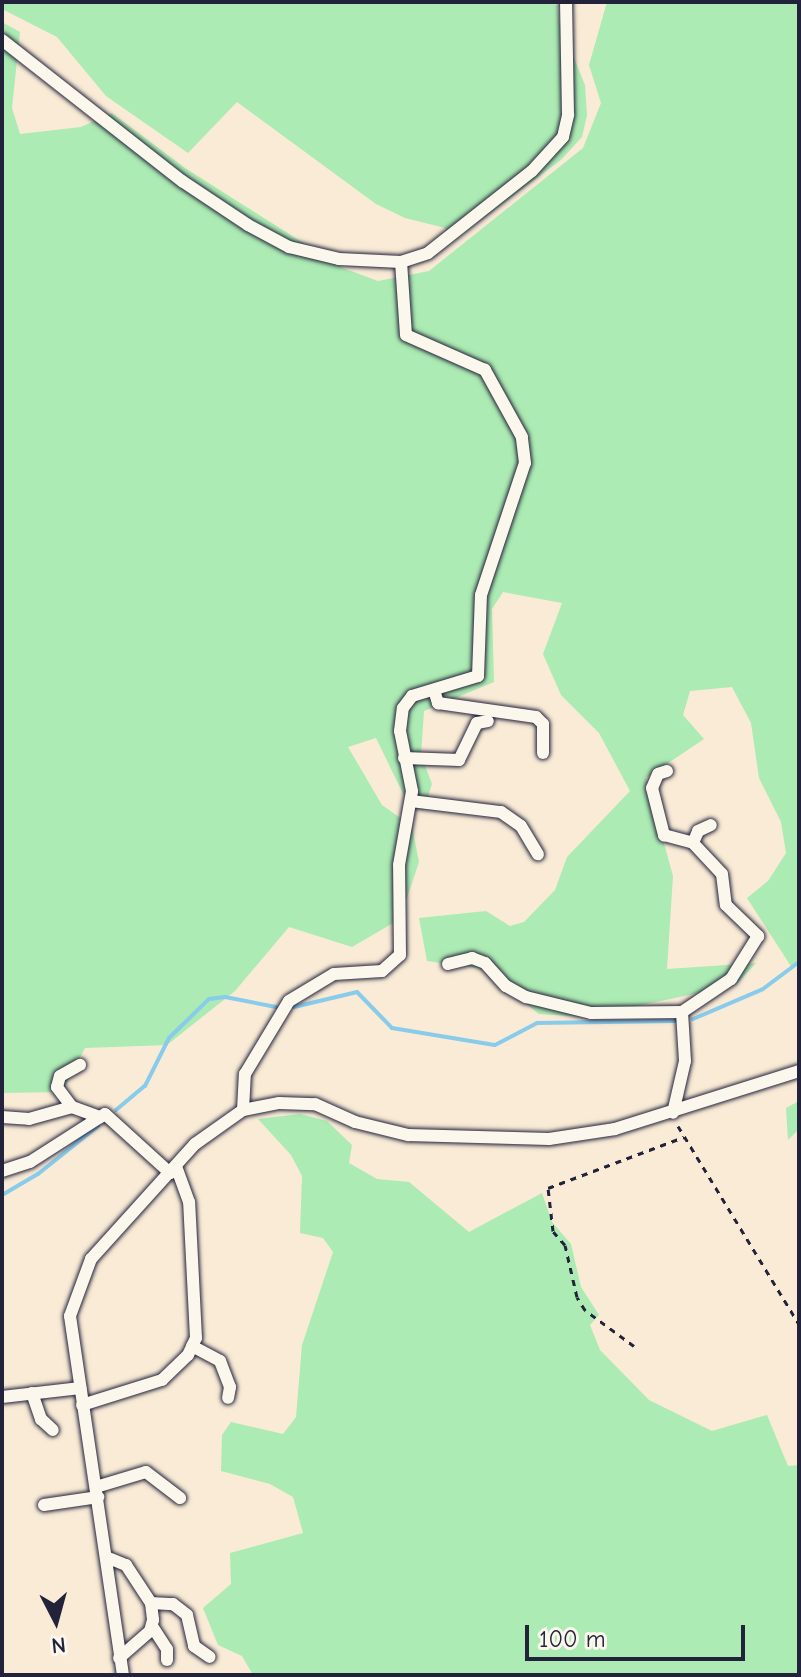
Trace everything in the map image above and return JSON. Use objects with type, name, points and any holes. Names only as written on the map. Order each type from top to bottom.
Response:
[{"type":"street","points":[[2,40],[182,181],[248,225],[289,247],[339,259],[344,255],[401,262],[428,253],[532,171],[563,137],[568,115],[566,2]]},
{"type":"street","points":[[243,1110],[245,1074],[289,1001],[334,974],[382,971],[400,955],[399,865],[411,801],[404,758],[403,708],[412,696],[478,676],[481,595],[525,463],[522,437],[485,370],[406,335],[401,262]]},
{"type":"street","points":[[434,690],[438,703],[536,717],[543,724],[543,753]]},
{"type":"street","points":[[404,758],[459,760],[477,723],[488,721]]},
{"type":"street","points":[[448,964],[472,958],[485,963],[506,986],[526,997],[591,1013],[682,1012],[731,979],[758,936],[726,905],[722,874],[693,843],[664,835],[652,788],[658,774],[667,771]]},
{"type":"street","points":[[411,801],[501,812],[521,826],[538,854]]},
{"type":"street","points":[[693,843],[698,831],[711,825]]},
{"type":"street","points":[[671,1113],[685,1061],[682,1012]]},
{"type":"street","points":[[80,1065],[60,1076],[57,1087],[72,1107],[100,1117]]},
{"type":"street","points":[[123,1675],[70,1316],[76,1289],[91,1259],[127,1214],[220,1124],[243,1110],[279,1103],[315,1104],[355,1122],[408,1135],[549,1139],[671,1113],[799,1071]]},
{"type":"street","points":[[2,1117],[29,1119],[72,1107]]},
{"type":"street","points":[[2,1171],[30,1162],[105,1114],[173,1169],[189,1202],[192,1346],[162,1380],[82,1405]]},
{"type":"street","points":[[192,1346],[220,1361],[230,1387],[228,1398]]},
{"type":"street","points":[[2,1397],[80,1388]]},
{"type":"street","points":[[32,1393],[41,1419],[53,1430]]},
{"type":"street","points":[[44,1505],[97,1492],[146,1472],[180,1498]]},
{"type":"street","points":[[106,1557],[126,1565],[151,1603],[152,1626],[167,1649],[167,1660]]},
{"type":"street","points":[[151,1603],[173,1604],[187,1615],[194,1646],[210,1657]]},
{"type":"street","points":[[119,1658],[152,1626]]},
{"type":"path","points":[[671,1113],[799,1324]]},
{"type":"path","points":[[634,1346],[585,1310],[577,1297],[565,1245],[553,1231],[548,1188],[684,1137]]},
{"type":"path","points":[[799,1408],[799,1420]]},
{"type":"green space","points":[[2,2],[544,2],[558,5],[559,21],[585,85],[587,115],[582,137],[561,160],[453,241],[445,228],[405,218],[376,204],[237,102],[188,153],[106,96],[57,37],[2,9]]},
{"type":"green space","points":[[607,2],[799,2],[799,964],[792,968],[747,898],[768,881],[786,853],[781,822],[759,778],[751,723],[732,687],[690,691],[683,715],[704,739],[646,778],[673,876],[667,969],[756,963],[736,985],[585,1017],[539,1014],[482,969],[427,961],[419,918],[486,911],[510,926],[524,922],[555,890],[567,857],[630,791],[599,733],[561,695],[543,654],[562,603],[503,592],[492,609],[494,682],[424,711],[421,755],[432,784],[423,811],[407,802],[376,738],[348,747],[382,805],[412,826],[419,862],[400,919],[352,947],[289,927],[235,991],[167,1045],[85,1048],[62,1092],[2,1093],[2,22],[20,32],[12,108],[20,134],[81,127],[112,113],[185,168],[343,268],[378,281],[429,271],[583,148],[601,103],[589,65]]},
{"type":"green space","points":[[799,1101],[799,1129],[788,1140],[786,1108]]},
{"type":"green space","points":[[300,1114],[327,1121],[352,1145],[349,1163],[377,1179],[409,1182],[469,1232],[542,1193],[552,1222],[571,1244],[581,1287],[599,1315],[590,1325],[600,1350],[649,1400],[712,1431],[767,1415],[788,1466],[799,1465],[799,1675],[253,1675],[242,1656],[218,1645],[203,1608],[231,1584],[230,1553],[303,1533],[293,1497],[270,1484],[221,1471],[222,1435],[231,1422],[283,1434],[296,1417],[302,1345],[333,1252],[323,1238],[300,1233],[302,1176],[291,1155],[258,1119]]},
{"type":"waterway","points":[[693,1019],[763,989],[799,962]]},
{"type":"waterway","points":[[294,1007],[357,992],[392,1028],[495,1045],[537,1023],[675,1021]]},
{"type":"waterway","points":[[116,1110],[145,1086],[169,1038],[209,999],[225,997],[276,1007]]},
{"type":"waterway","points":[[2,1195],[38,1174],[98,1126]]}]
